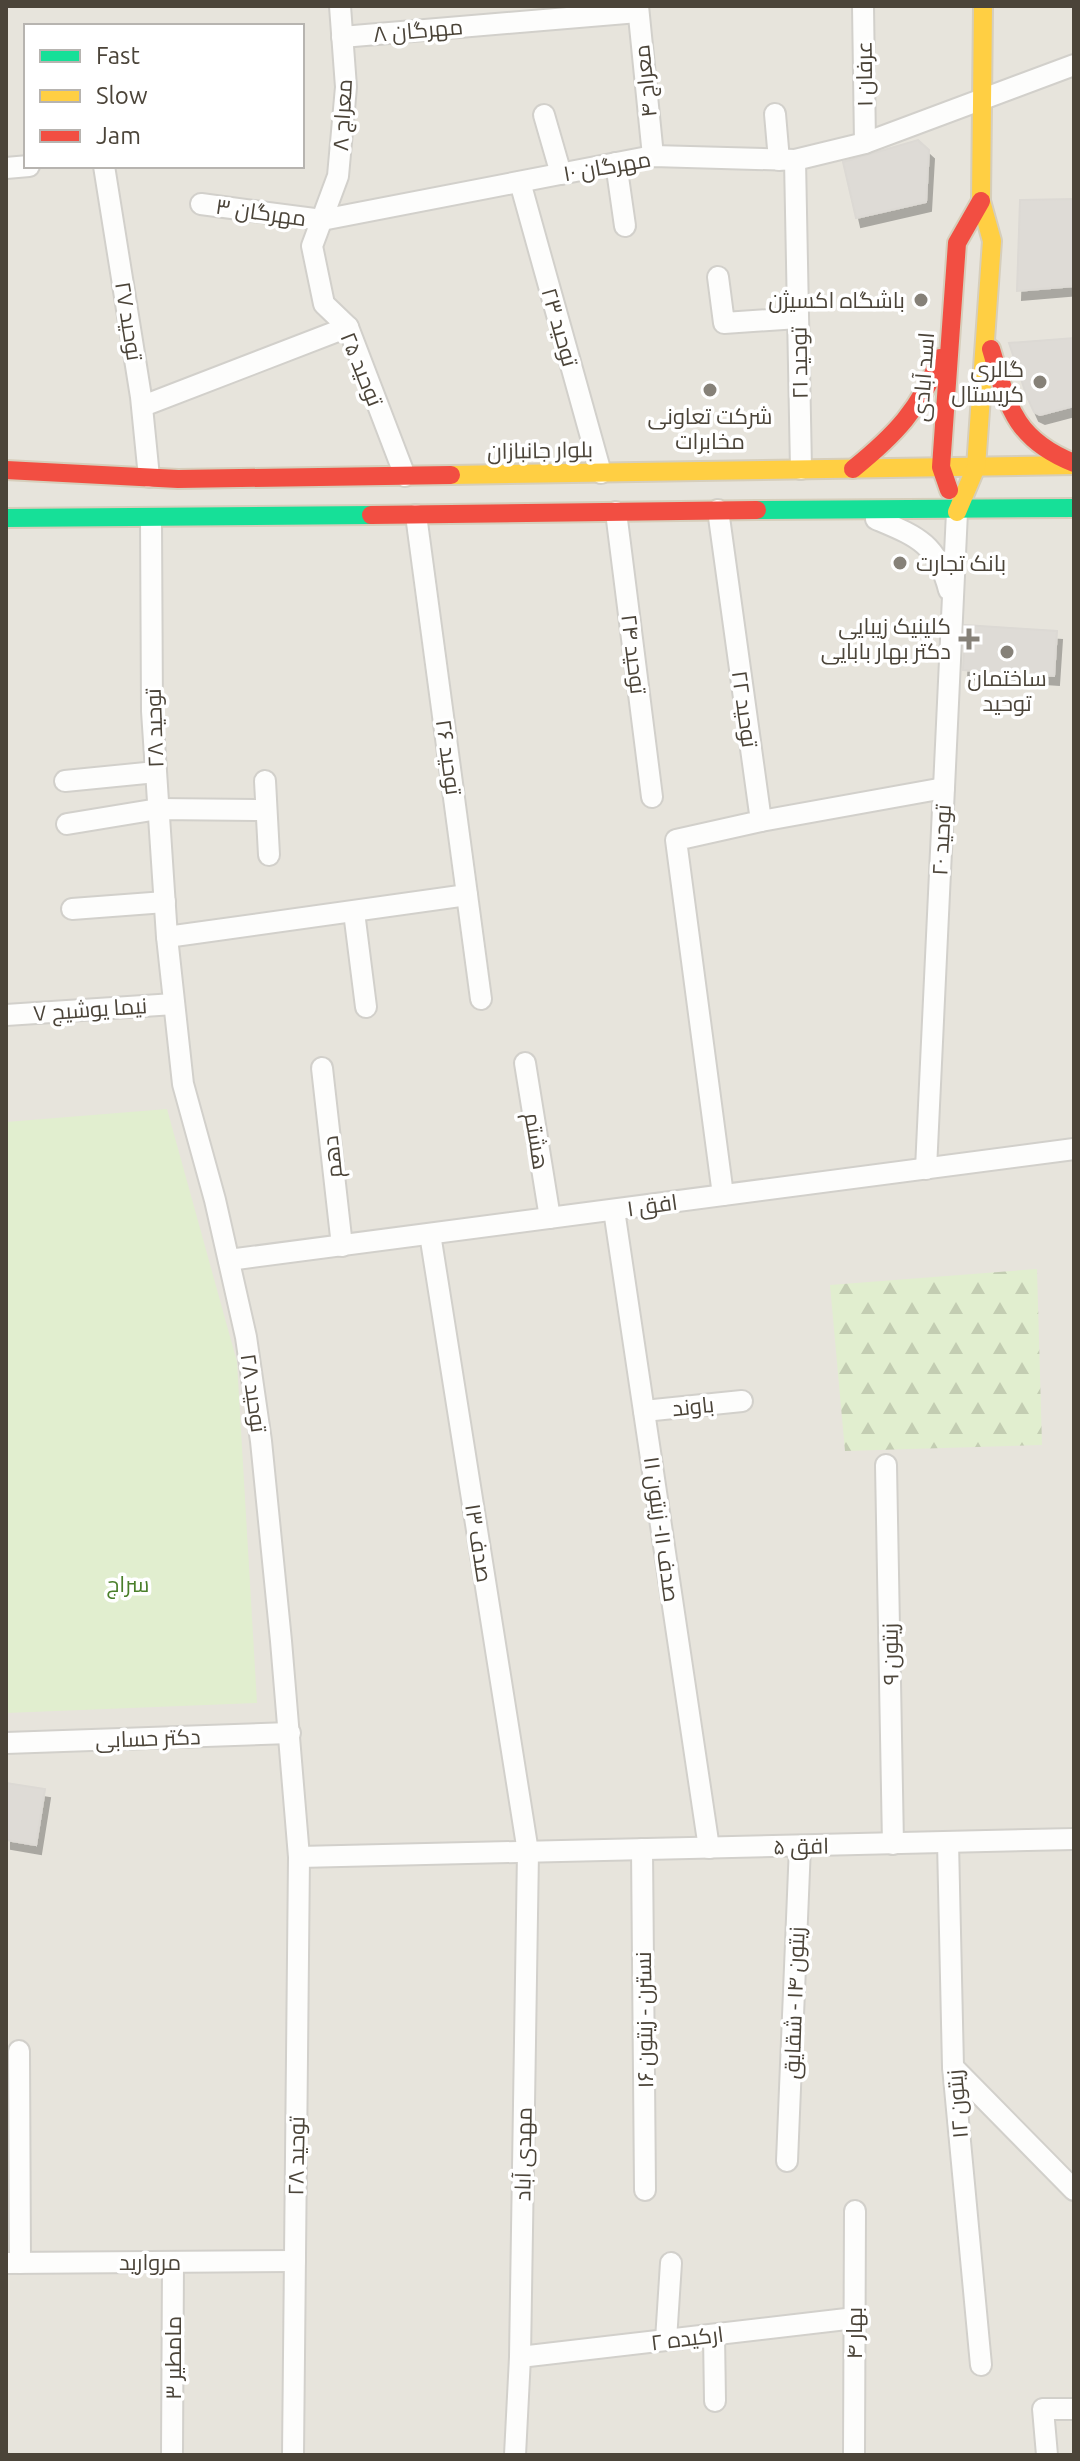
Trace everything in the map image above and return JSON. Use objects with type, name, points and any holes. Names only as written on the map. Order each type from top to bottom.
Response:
[{"type":"main road","name":"اسد آبادی","points":[[957,512],[976,467],[992,241],[981,201],[983,6]]},
{"type":"main road","name":"اسد آبادی","points":[[941,467],[957,243],[981,201]]},
{"type":"main road","points":[[853,469],[893,437],[915,412],[929,389],[951,329]]},
{"type":"main road","points":[[986,331],[1004,394],[1022,428],[1043,449],[1074,464]]},
{"type":"main road","name":"بلوار جانبازان","points":[[6,470],[149,477],[405,476],[1074,464]]},
{"type":"main road","points":[[941,467],[957,512]]},
{"type":"main road","points":[[6,518],[151,520],[718,510],[957,512],[1074,508]]},
{"type":"street","name":"معراج ۸","points":[[322,220],[338,176],[346,87],[340,6]]},
{"type":"street","name":"عرفان ۱","points":[[863,6],[865,143]]},
{"type":"street","name":"مهرگان ۸","points":[[342,37],[638,9]]},
{"type":"street","name":"معراج ۴","points":[[638,9],[653,156]]},
{"type":"street","name":"مهرگان ۱۰","points":[[322,220],[653,156],[787,160],[865,143],[1074,65]]},
{"type":"street","name":"توحید ۲۱","points":[[775,114],[787,160],[798,318],[801,469]]},
{"type":"street","points":[[544,115],[561,174]]},
{"type":"street","points":[[616,163],[625,226]]},
{"type":"street","name":"توحید ۲۷","points":[[104,168],[143,406],[149,477]]},
{"type":"street","name":"توحید ۲۳","points":[[520,182],[601,473]]},
{"type":"street","name":"مهرگان ۳","points":[[201,204],[322,220]]},
{"type":"street","name":"توحید ۲۵","points":[[322,220],[312,246],[324,304],[348,327],[405,476]]},
{"type":"street","points":[[718,277],[724,323],[798,318]]},
{"type":"street","points":[[143,406],[348,327]]},
{"type":"street","name":"توحید ۲۲","points":[[718,510],[761,821]]},
{"type":"street","points":[[857,511],[916,536],[938,561],[953,606]]},
{"type":"street","name":"توحید ۲۴","points":[[616,512],[652,797]]},
{"type":"street","name":"توحید ۲۰","points":[[926,1169],[957,512]]},
{"type":"street","name":"توحید ۲۶","points":[[416,515],[481,999]]},
{"type":"street","name":"توحید ۲۸","points":[[151,520],[152,711],[167,937],[183,1084],[215,1200],[246,1337],[261,1441],[290,1733],[299,1857],[295,2261],[304,2328],[293,2455]]},
{"type":"street","points":[[65,781],[156,772]]},
{"type":"street","points":[[265,781],[269,855]]},
{"type":"street","points":[[723,1195],[676,840],[761,821],[944,788]]},
{"type":"street","points":[[67,824],[158,809],[266,810]]},
{"type":"street","points":[[167,937],[467,895]]},
{"type":"street","points":[[72,909],[165,902]]},
{"type":"street","points":[[354,912],[366,1007]]},
{"type":"street","name":"نیما یوشیج ۷","points":[[6,1015],[174,1004]]},
{"type":"street","name":"هشتم","points":[[525,1063],[550,1218]]},
{"type":"street","name":"دهم","points":[[322,1068],[342,1246]]},
{"type":"street","name":"افق ۱","points":[[229,1260],[1074,1149]]},
{"type":"street","name":"صدف ۱۱- زیتون ۱۱","points":[[614,1210],[709,1848]]},
{"type":"street","name":"صدف ۱۳","points":[[430,1234],[528,1852]]},
{"type":"street","name":"باوند","points":[[644,1411],[742,1401]]},
{"type":"street","name":"زیتون ۹","points":[[886,1465],[893,1844]]},
{"type":"street","name":"دکتر حسابی","points":[[6,1743],[290,1733]]},
{"type":"street","name":"افق ۵","points":[[528,1852],[1074,1839]]},
{"type":"street","name":"زیتون ۱۲","points":[[948,1842],[953,2067],[981,2365]]},
{"type":"street","name":"زیتون ۱۴ - شقایق","points":[[787,2161],[800,1846]]},
{"type":"street","name":"نسترن - زیتون ۱۶","points":[[642,1849],[645,2190]]},
{"type":"street","points":[[299,1857],[528,1852]]},
{"type":"street","name":"مهدی آباد","points":[[515,2455],[520,2357],[528,1852]]},
{"type":"street","points":[[13,2263],[19,2051]]},
{"type":"street","points":[[953,2067],[1074,2190]]},
{"type":"street","name":"بهار ۴","points":[[854,2455],[855,2211]]},
{"type":"street","name":"مروارید","points":[[13,2263],[295,2261]]},
{"type":"street","name":"مامطیر ۳","points":[[172,2455],[173,2262]]},
{"type":"street","points":[[666,2340],[671,2263]]},
{"type":"street","name":"ارکیده ۲","points":[[520,2357],[855,2318]]},
{"type":"street","points":[[714,2335],[715,2401]]},
{"type":"street","points":[[1047,2455],[1043,2409],[1074,2409]]},
{"type":"shaded area","points":[[6,6],[1074,6],[1074,2455],[6,2455]]},
{"type":"green space","name":"سراج","points":[[167,1109],[237,1362],[257,1703],[6,1713],[6,1122]]},
{"type":"green space","points":[[1037,1269],[1042,1445],[845,1451],[830,1285]]},
{"type":"building","points":[[918,140],[929,150],[926,202],[856,218],[843,162]]},
{"type":"building","points":[[1074,199],[1074,286],[1017,291],[1020,200]]},
{"type":"building","name":"گالری کریستال","points":[[1074,338],[1074,406],[1040,415],[1034,412],[1027,397],[1009,343]]},
{"type":"building","name":"ساختمان توحید","points":[[965,625],[1057,631],[1054,676],[963,670]]},
{"type":"building","points":[[6,1783],[45,1789],[36,1845],[6,1840]]},
{"type":"traffic: fast","points":[[757,510],[1074,508]]},
{"type":"traffic: fast","points":[[6,518],[371,515]]},
{"type":"traffic: slow","points":[[957,512],[976,467],[992,241],[981,201],[983,6]]},
{"type":"traffic: slow","points":[[451,475],[1074,465]]},
{"type":"traffic: jam","points":[[949,490],[941,467],[957,243],[981,201]]},
{"type":"traffic: jam","points":[[991,349],[1016,418],[1038,443],[1074,463]]},
{"type":"traffic: jam","points":[[853,469],[905,420],[924,392],[940,358]]},
{"type":"traffic: jam","points":[[6,470],[178,479],[451,475]]},
{"type":"traffic: jam","points":[[371,515],[757,510]]},
{"type":"place","name":"باشگاه اکسیژن","points":[[921,300]]},
{"type":"place","name":"گالری کریستال","points":[[1040,382]]},
{"type":"place","name":"شرکت تعاونی مخابرات","points":[[710,390]]},
{"type":"place","name":"بانک تجارت","points":[[900,563]]},
{"type":"place","name":"کلینیک زیبایی دکتر بهار بابایی","points":[[969,639]]},
{"type":"place","name":"ساختمان توحید","points":[[1007,652]]}]
